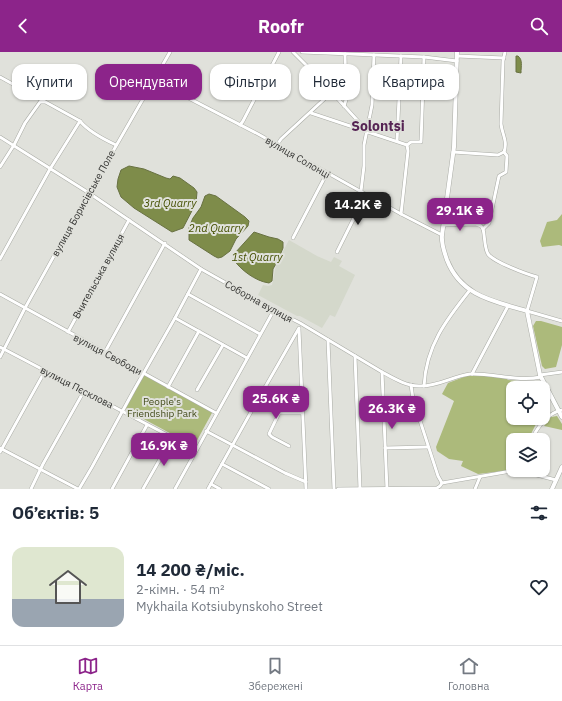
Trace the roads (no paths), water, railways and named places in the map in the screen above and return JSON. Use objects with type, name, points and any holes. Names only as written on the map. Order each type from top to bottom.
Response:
[{"type":"main road","points":[[457,56],[453,152],[442,246],[452,272],[460,282],[470,290],[485,298],[526,311],[541,376],[560,410],[562,417]]},
{"type":"main road","points":[[552,489],[562,467]]},
{"type":"street","name":"вулиця Борисівське Поле","points":[[163,64],[170,52]]},
{"type":"street","points":[[240,125],[279,52]]},
{"type":"street","points":[[293,52],[305,64]]},
{"type":"street","points":[[302,52],[345,54],[363,53],[374,56],[457,56],[504,58]]},
{"type":"street","points":[[483,229],[489,223],[499,176],[506,172],[507,156],[504,152],[506,142],[501,126],[505,52]]},
{"type":"street","points":[[344,106],[346,94],[345,54]]},
{"type":"street","points":[[361,191],[364,166],[364,145],[368,132],[372,105],[374,56]]},
{"type":"street","points":[[397,141],[401,56]]},
{"type":"street","points":[[407,145],[411,142],[421,142],[424,57]]},
{"type":"street","points":[[1,79],[80,121],[84,126],[116,145]]},
{"type":"street","name":"вулиця Борисівське Поле","points":[[0,357],[25,308],[142,100]]},
{"type":"street","name":"вулиця Солонці","points":[[192,100],[442,236]]},
{"type":"street","points":[[277,145],[280,140],[324,100]]},
{"type":"street","points":[[339,100],[368,132]]},
{"type":"street","points":[[0,167],[40,102],[46,102]]},
{"type":"street","points":[[311,113],[407,145]]},
{"type":"street","points":[[0,259],[50,169],[80,121]]},
{"type":"street","name":"Соборна вулиця","points":[[0,137],[89,193],[201,268],[274,310],[300,323],[382,372],[411,385],[424,386],[472,374],[529,378],[562,372]]},
{"type":"street","points":[[400,214],[408,151],[407,145]]},
{"type":"street","points":[[453,152],[498,155],[504,152]]},
{"type":"street","points":[[293,238],[327,173]]},
{"type":"street","points":[[337,252],[366,194]]},
{"type":"street","name":"Вчительська вулиця","points":[[68,332],[129,220]]},
{"type":"street","points":[[444,225],[478,224],[481,226],[483,229],[487,251],[491,256],[520,271],[537,277],[526,311],[562,321]]},
{"type":"street","points":[[105,352],[165,243]]},
{"type":"street","points":[[45,371],[1,449],[78,489],[175,318],[201,268]]},
{"type":"street","points":[[424,386],[428,360],[438,334],[470,290]]},
{"type":"street","name":"вулиця Свободи","points":[[0,294],[216,413]]},
{"type":"street","points":[[188,294],[260,334]]},
{"type":"street","points":[[472,374],[508,306]]},
{"type":"street","points":[[175,489],[274,310]]},
{"type":"street","points":[[175,318],[247,358]]},
{"type":"street","points":[[300,323],[302,413],[306,489]]},
{"type":"street","points":[[208,489],[299,328]]},
{"type":"street","points":[[168,387],[199,331]]},
{"type":"street","points":[[328,340],[334,489]]},
{"type":"street","points":[[197,390],[223,345]]},
{"type":"street","name":"вулиця Пєсклова","points":[[0,347],[196,450]]},
{"type":"street","points":[[355,356],[360,489]]},
{"type":"street","points":[[382,372],[387,489]]},
{"type":"street","points":[[411,385],[413,398],[428,447],[442,483]]},
{"type":"street","points":[[31,489],[40,469],[84,391]]},
{"type":"street","points":[[280,400],[279,414],[269,434],[288,446]]},
{"type":"street","points":[[256,403],[279,414],[302,413]]},
{"type":"street","points":[[535,433],[549,415],[560,410]]},
{"type":"street","points":[[112,489],[147,425]]},
{"type":"street","points":[[206,431],[285,473],[306,482]]},
{"type":"street","points":[[143,489],[172,438]]},
{"type":"street","points":[[385,448],[428,447]]},
{"type":"street","points":[[222,464],[269,489]]},
{"type":"street","points":[[338,489],[437,488],[442,483],[506,472]]},
{"type":"street","points":[[480,476],[475,488],[480,489]]},
{"type":"street","points":[[544,477],[556,480]]},
{"type":"street","points":[[211,484],[220,489]]},
{"type":"water","points":[[516,56],[520,58],[521,61],[521,73],[516,72]]},
{"type":"water","name":"3rd Quarry","points":[[129,166],[144,169],[170,179],[173,176],[180,178],[194,188],[197,192],[196,203],[183,228],[172,232],[134,208],[121,197],[117,187],[118,179],[121,170]]},
{"type":"water","name":"2nd Quarry","points":[[209,194],[216,196],[249,221],[248,226],[236,239],[230,251],[218,258],[189,240],[189,227],[193,218],[201,207],[205,196]]},
{"type":"water","name":"1st Quarry","points":[[254,232],[278,239],[283,242],[283,248],[273,269],[272,281],[269,283],[259,280],[249,274],[233,259],[235,253]]},
{"type":"district","name":"Solontsi","points":[[378,126]]},
{"type":"park label","name":"People's Friendship Park","points":[[162,406]]}]
